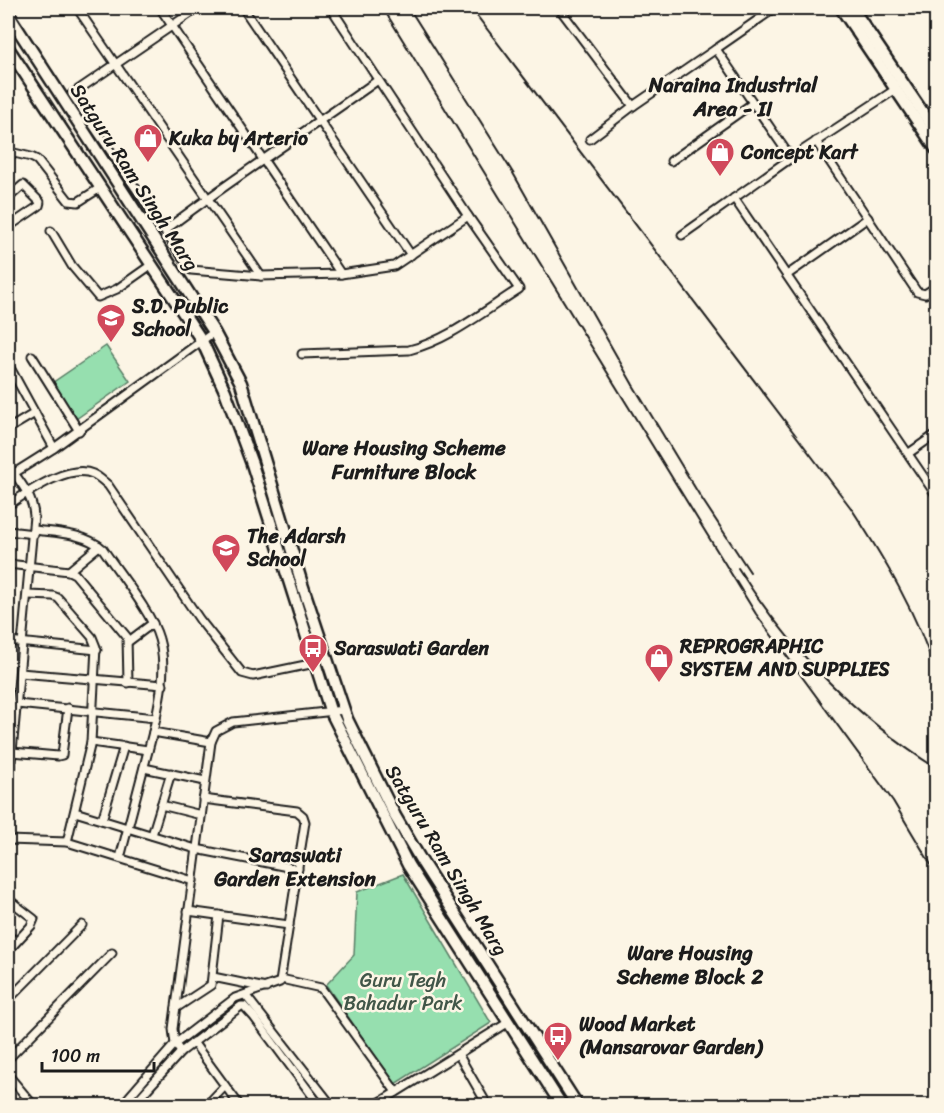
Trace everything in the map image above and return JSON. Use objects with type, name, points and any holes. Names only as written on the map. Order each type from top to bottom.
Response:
[{"type":"main road","points":[[841,8],[936,148]]},
{"type":"main road","points":[[852,8],[936,132]]},
{"type":"main road","name":"Satguru Ram Singh Marg","points":[[10,22],[67,97],[214,332],[241,384],[344,710],[401,825],[578,1106]]},
{"type":"main road","name":"Satguru Ram Singh Marg","points":[[8,48],[202,341],[225,391],[252,464],[330,710],[408,865],[562,1106]]},
{"type":"street","points":[[77,8],[261,276]]},
{"type":"street","points":[[160,8],[341,274]]},
{"type":"street","points":[[198,8],[67,97],[192,271],[261,276],[341,274],[394,266],[468,216]]},
{"type":"street","points":[[243,8],[411,255]]},
{"type":"street","points":[[302,354],[409,350],[423,347],[519,289],[331,8]]},
{"type":"street","points":[[559,8],[633,106]]},
{"type":"street","points":[[590,139],[633,106],[775,8]]},
{"type":"street","points":[[716,49],[791,158]]},
{"type":"street","points":[[164,231],[208,197],[378,80]]},
{"type":"street","points":[[682,236],[791,158],[896,89]]},
{"type":"street","points":[[671,161],[753,103]]},
{"type":"street","points":[[816,141],[918,292],[925,294],[936,287]]},
{"type":"street","points":[[8,153],[37,160],[73,203],[100,188]]},
{"type":"street","points":[[8,198],[23,185],[40,202],[39,206],[8,227]]},
{"type":"street","points":[[735,198],[936,495]]},
{"type":"street","points":[[787,275],[868,218]]},
{"type":"street","points":[[51,231],[72,266],[98,297],[117,289],[152,265]]},
{"type":"street","points":[[8,794],[10,753],[34,532],[34,509],[28,493],[11,475],[54,448],[214,332]]},
{"type":"street","points":[[32,356],[79,430]]},
{"type":"street","points":[[8,364],[54,448]]},
{"type":"street","points":[[8,429],[35,413]]},
{"type":"street","points":[[909,453],[936,434]]},
{"type":"street","points":[[8,504],[67,473],[94,474],[108,485],[200,620],[242,674],[253,676],[315,663]]},
{"type":"street","points":[[8,531],[81,536],[99,546],[153,623],[159,638],[162,652],[162,685],[153,732],[120,858]]},
{"type":"street","points":[[69,571],[99,546]]},
{"type":"street","points":[[8,564],[69,571],[80,579],[129,641],[128,682]]},
{"type":"street","points":[[27,595],[58,598],[92,637],[97,650],[91,742],[67,843]]},
{"type":"street","points":[[129,641],[153,623]]},
{"type":"street","points":[[8,641],[97,650]]},
{"type":"street","points":[[20,673],[162,685]]},
{"type":"street","points":[[17,704],[156,718]]},
{"type":"street","points":[[10,753],[62,755],[68,708]]},
{"type":"street","points":[[181,1052],[173,1036],[176,1008],[205,781],[211,742],[216,731],[233,722],[344,710]]},
{"type":"street","points":[[153,732],[211,742]]},
{"type":"street","points":[[91,742],[148,750]]},
{"type":"street","points":[[102,820],[124,746]]},
{"type":"street","points":[[144,768],[205,781]]},
{"type":"street","points":[[152,835],[171,773]]},
{"type":"street","points":[[121,1106],[175,1044],[231,1001],[278,984],[281,979],[305,822],[301,813],[203,799]]},
{"type":"street","points":[[161,805],[201,816]]},
{"type":"street","points":[[75,812],[196,849],[298,869]]},
{"type":"street","points":[[8,840],[67,843],[193,881]]},
{"type":"street","points":[[8,899],[34,919],[31,926],[8,951]]},
{"type":"street","points":[[188,910],[289,926]]},
{"type":"street","points":[[176,1008],[210,986],[213,978],[219,915]]},
{"type":"street","points":[[8,1000],[82,925]]},
{"type":"street","points":[[8,936],[16,941]]},
{"type":"street","points":[[8,1059],[112,953]]},
{"type":"street","points":[[213,978],[267,988]]},
{"type":"street","points":[[281,979],[321,988],[396,1092]]},
{"type":"street","points":[[246,996],[244,1006],[320,1106]]},
{"type":"street","points":[[246,996],[332,1106]]},
{"type":"street","points":[[132,1106],[181,1052],[244,1006]]},
{"type":"street","points":[[374,1106],[508,1022]]},
{"type":"street","points":[[193,1042],[240,1106]]},
{"type":"street","points":[[458,1054],[488,1106]]},
{"type":"street","points":[[8,1075],[34,1106]]},
{"type":"street","points":[[206,1106],[225,1086]]},
{"type":"green space","points":[[106,346],[130,381],[76,419],[52,383]]},
{"type":"green space","name":"Guru Tegh Bahadur Park","points":[[403,874],[491,1023],[395,1084],[326,985],[354,955],[357,892]]},
{"type":"railway","points":[[383,8],[756,614],[893,801],[936,873]]},
{"type":"railway","points":[[409,8],[513,173],[633,385],[700,496],[750,572]]},
{"type":"railway","points":[[471,8],[851,508],[900,588],[920,630],[936,674]]},
{"type":"railway","points":[[738,568],[779,626],[826,679],[879,727],[936,768]]},
{"type":"place","name":"Kuka by Arterio","points":[[148,164]]},
{"type":"place","name":"Concept Kart","points":[[720,178]]},
{"type":"place","name":"S.D. Public School","points":[[111,344]]},
{"type":"place","name":"The Adarsh School","points":[[226,574]]},
{"type":"place","name":"Saraswati Garden","points":[[313,674]]},
{"type":"place","name":"REPROGRAPHIC SYSTEM AND SUPPLIES","points":[[659,684]]},
{"type":"place","name":"Wood Market (Mansarovar Garden)","points":[[558,1062]]},
{"type":"district","name":"Naraina Industrial Area - II","points":[[733,97]]},
{"type":"district","name":"Ware Housing Scheme Furniture Block","points":[[404,460]]},
{"type":"district","name":"Saraswati Garden Extension","points":[[295,867]]},
{"type":"district","name":"Ware Housing Scheme Block 2","points":[[690,965]]}]
